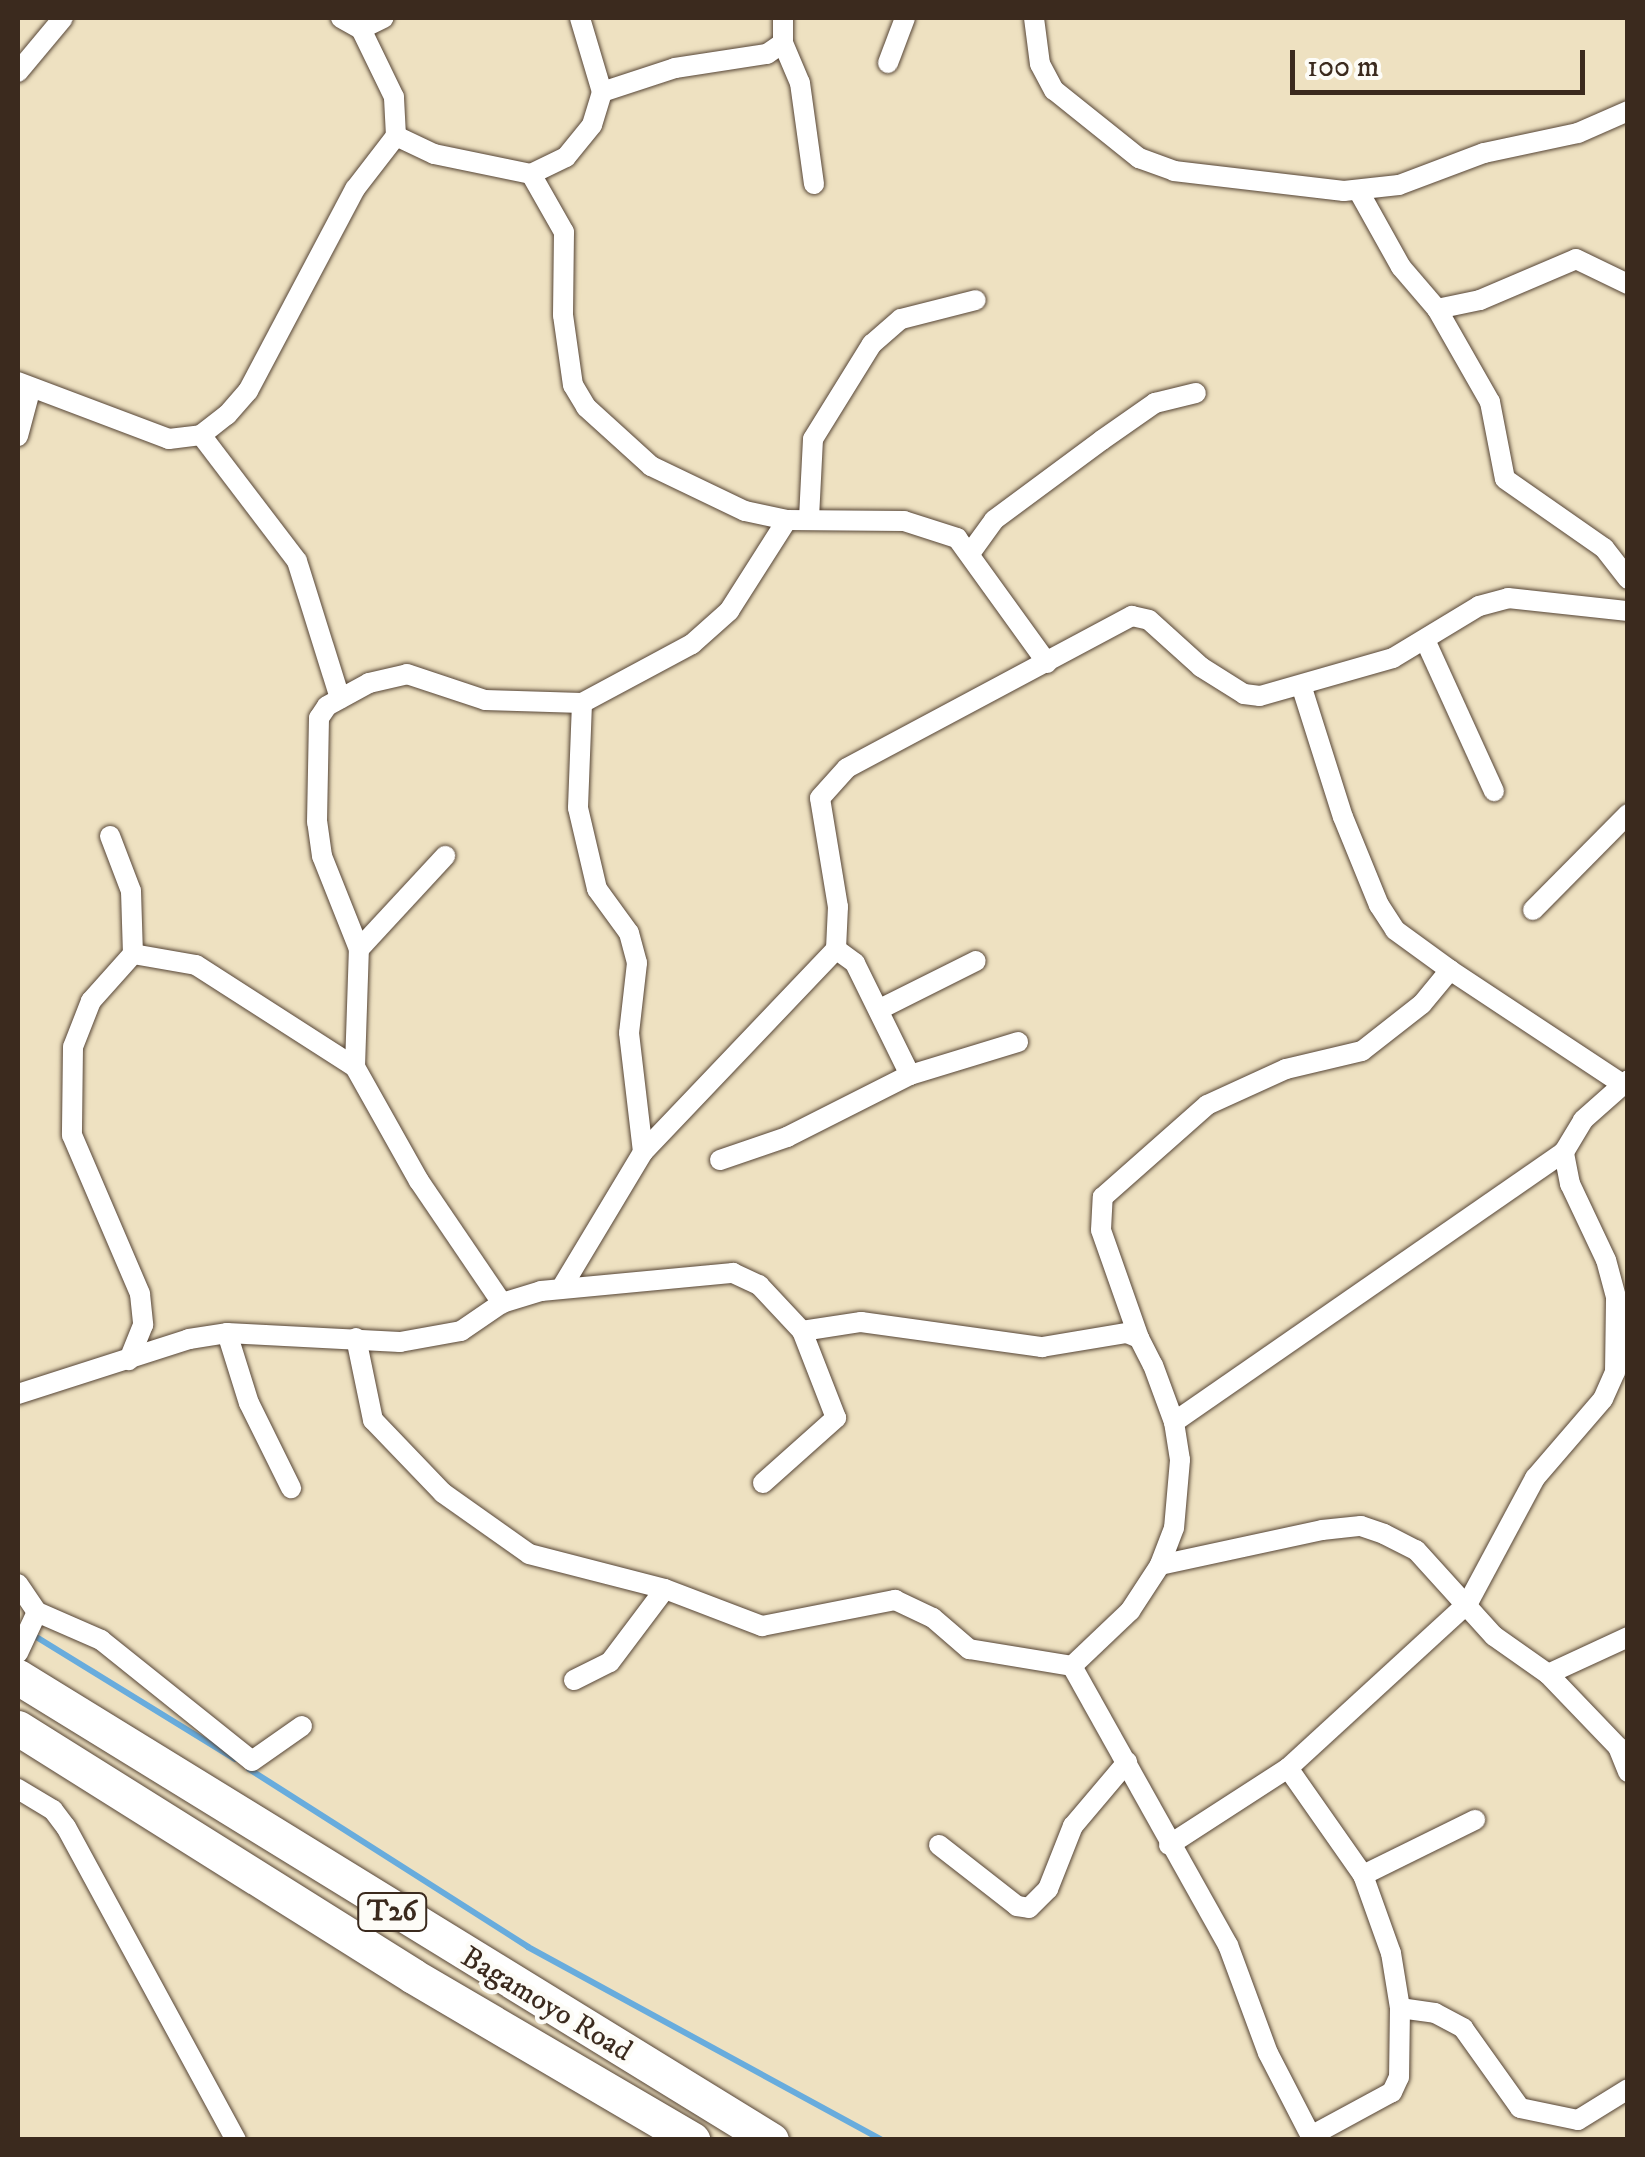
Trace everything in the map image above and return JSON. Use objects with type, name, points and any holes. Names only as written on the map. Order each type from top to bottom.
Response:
[{"type":"highway","name":"Bagamoyo Road","points":[[18,1678],[771,2140]]},
{"type":"highway","name":"Bagamoyo Road","points":[[18,1728],[397,1966],[692,2140]]},
{"type":"street","points":[[18,72],[63,18]]},
{"type":"street","points":[[18,436],[24,387],[168,439],[201,435],[248,391],[355,189],[396,136],[394,98],[361,28],[341,18]]},
{"type":"street","points":[[361,28],[384,18]]},
{"type":"street","points":[[396,136],[434,154],[531,174],[581,144],[602,92],[580,18]]},
{"type":"street","points":[[783,18],[783,43],[800,83],[814,184]]},
{"type":"street","points":[[888,62],[905,18]]},
{"type":"street","points":[[1034,18],[1040,64],[1054,90],[1139,158],[1174,172],[1358,190],[1399,185],[1484,153],[1578,132],[1628,111]]},
{"type":"street","points":[[602,92],[675,68],[767,54],[783,43]]},
{"type":"street","points":[[531,174],[564,232],[566,363],[586,407],[651,466],[745,511],[787,520],[904,521],[957,538],[971,552],[1047,663]]},
{"type":"street","points":[[1358,190],[1401,267],[1437,309],[1490,402],[1505,480],[1604,548],[1628,579]]},
{"type":"street","points":[[1437,309],[1480,300],[1576,259],[1628,284]]},
{"type":"street","points":[[809,518],[814,439],[872,344],[901,320],[976,300]]},
{"type":"street","points":[[971,552],[994,520],[1102,440],[1155,404],[1196,393]]},
{"type":"street","points":[[201,435],[297,561],[340,698]]},
{"type":"street","points":[[355,1067],[359,949],[322,856],[317,822],[318,718],[340,698],[408,674],[485,700],[582,703],[692,644],[730,611],[787,520]]},
{"type":"street","points":[[562,1288],[643,1152],[836,949],[838,907],[820,798],[831,781],[1047,663],[1100,628],[1132,616],[1149,620],[1201,666],[1244,694],[1302,688],[1426,642],[1479,606],[1508,598],[1628,611]]},
{"type":"street","points":[[1426,642],[1494,791]]},
{"type":"street","points":[[1174,1422],[1564,1152],[1584,1120],[1624,1082],[1395,930],[1342,817],[1302,688]]},
{"type":"street","points":[[582,703],[578,808],[597,889],[628,934],[637,963],[628,1033],[643,1152]]},
{"type":"street","points":[[1533,910],[1628,814]]},
{"type":"street","points":[[110,836],[131,891],[133,954],[91,1001],[73,1048],[70,1097],[82,1171],[140,1294],[142,1325],[129,1360]]},
{"type":"street","points":[[359,949],[444,856]]},
{"type":"street","points":[[836,949],[855,963],[910,1075]]},
{"type":"street","points":[[133,954],[196,965],[355,1067],[419,1181],[502,1303]]},
{"type":"street","points":[[880,1009],[976,960]]},
{"type":"street","points":[[1072,1666],[1120,1622],[1160,1565],[1180,1489],[1174,1422],[1139,1338],[1102,1230],[1103,1197],[1207,1105],[1286,1070],[1362,1051],[1422,1004],[1450,970]]},
{"type":"street","points":[[720,1160],[786,1137],[910,1075],[1018,1042]]},
{"type":"street","points":[[1169,1845],[1288,1768],[1468,1603],[1535,1478],[1586,1421],[1614,1372],[1616,1297],[1606,1260],[1570,1184],[1564,1152]]},
{"type":"street","points":[[18,1394],[227,1333],[440,1337],[502,1303],[562,1288],[732,1273],[760,1285],[802,1331],[836,1418],[763,1482]]},
{"type":"street","points":[[802,1331],[861,1322],[1042,1347],[1112,1334],[1139,1338]]},
{"type":"street","points":[[227,1333],[249,1402],[292,1488]]},
{"type":"street","points":[[356,1338],[363,1396],[373,1420],[443,1493],[530,1554],[665,1588],[762,1626],[895,1600],[933,1618],[969,1650],[1072,1666]]},
{"type":"street","points":[[1160,1565],[1361,1526],[1416,1550],[1494,1636],[1548,1674],[1618,1747],[1628,1772]]},
{"type":"street","points":[[18,1584],[37,1612],[101,1640],[252,1761],[302,1726]]},
{"type":"street","points":[[574,1680],[610,1662],[665,1588]]},
{"type":"street","points":[[18,1653],[37,1612]]},
{"type":"street","points":[[1548,1674],[1628,1637]]},
{"type":"street","points":[[1072,1666],[1228,1945],[1268,2053],[1312,2138],[1392,2092],[1400,2076],[1400,2008],[1391,1953],[1364,1875],[1288,1768]]},
{"type":"street","points":[[939,1845],[1017,1906],[1028,1908],[1048,1889],[1074,1826],[1127,1762]]},
{"type":"street","points":[[18,1789],[53,1810],[66,1826],[236,2140]]},
{"type":"street","points":[[1364,1875],[1475,1820]]},
{"type":"street","points":[[1400,2008],[1435,2013],[1463,2028],[1520,2108],[1578,2120],[1628,2089]]},
{"type":"waterway","points":[[38,1638],[235,1759]]},
{"type":"waterway","points":[[249,1769],[528,1947],[882,2140]]}]
